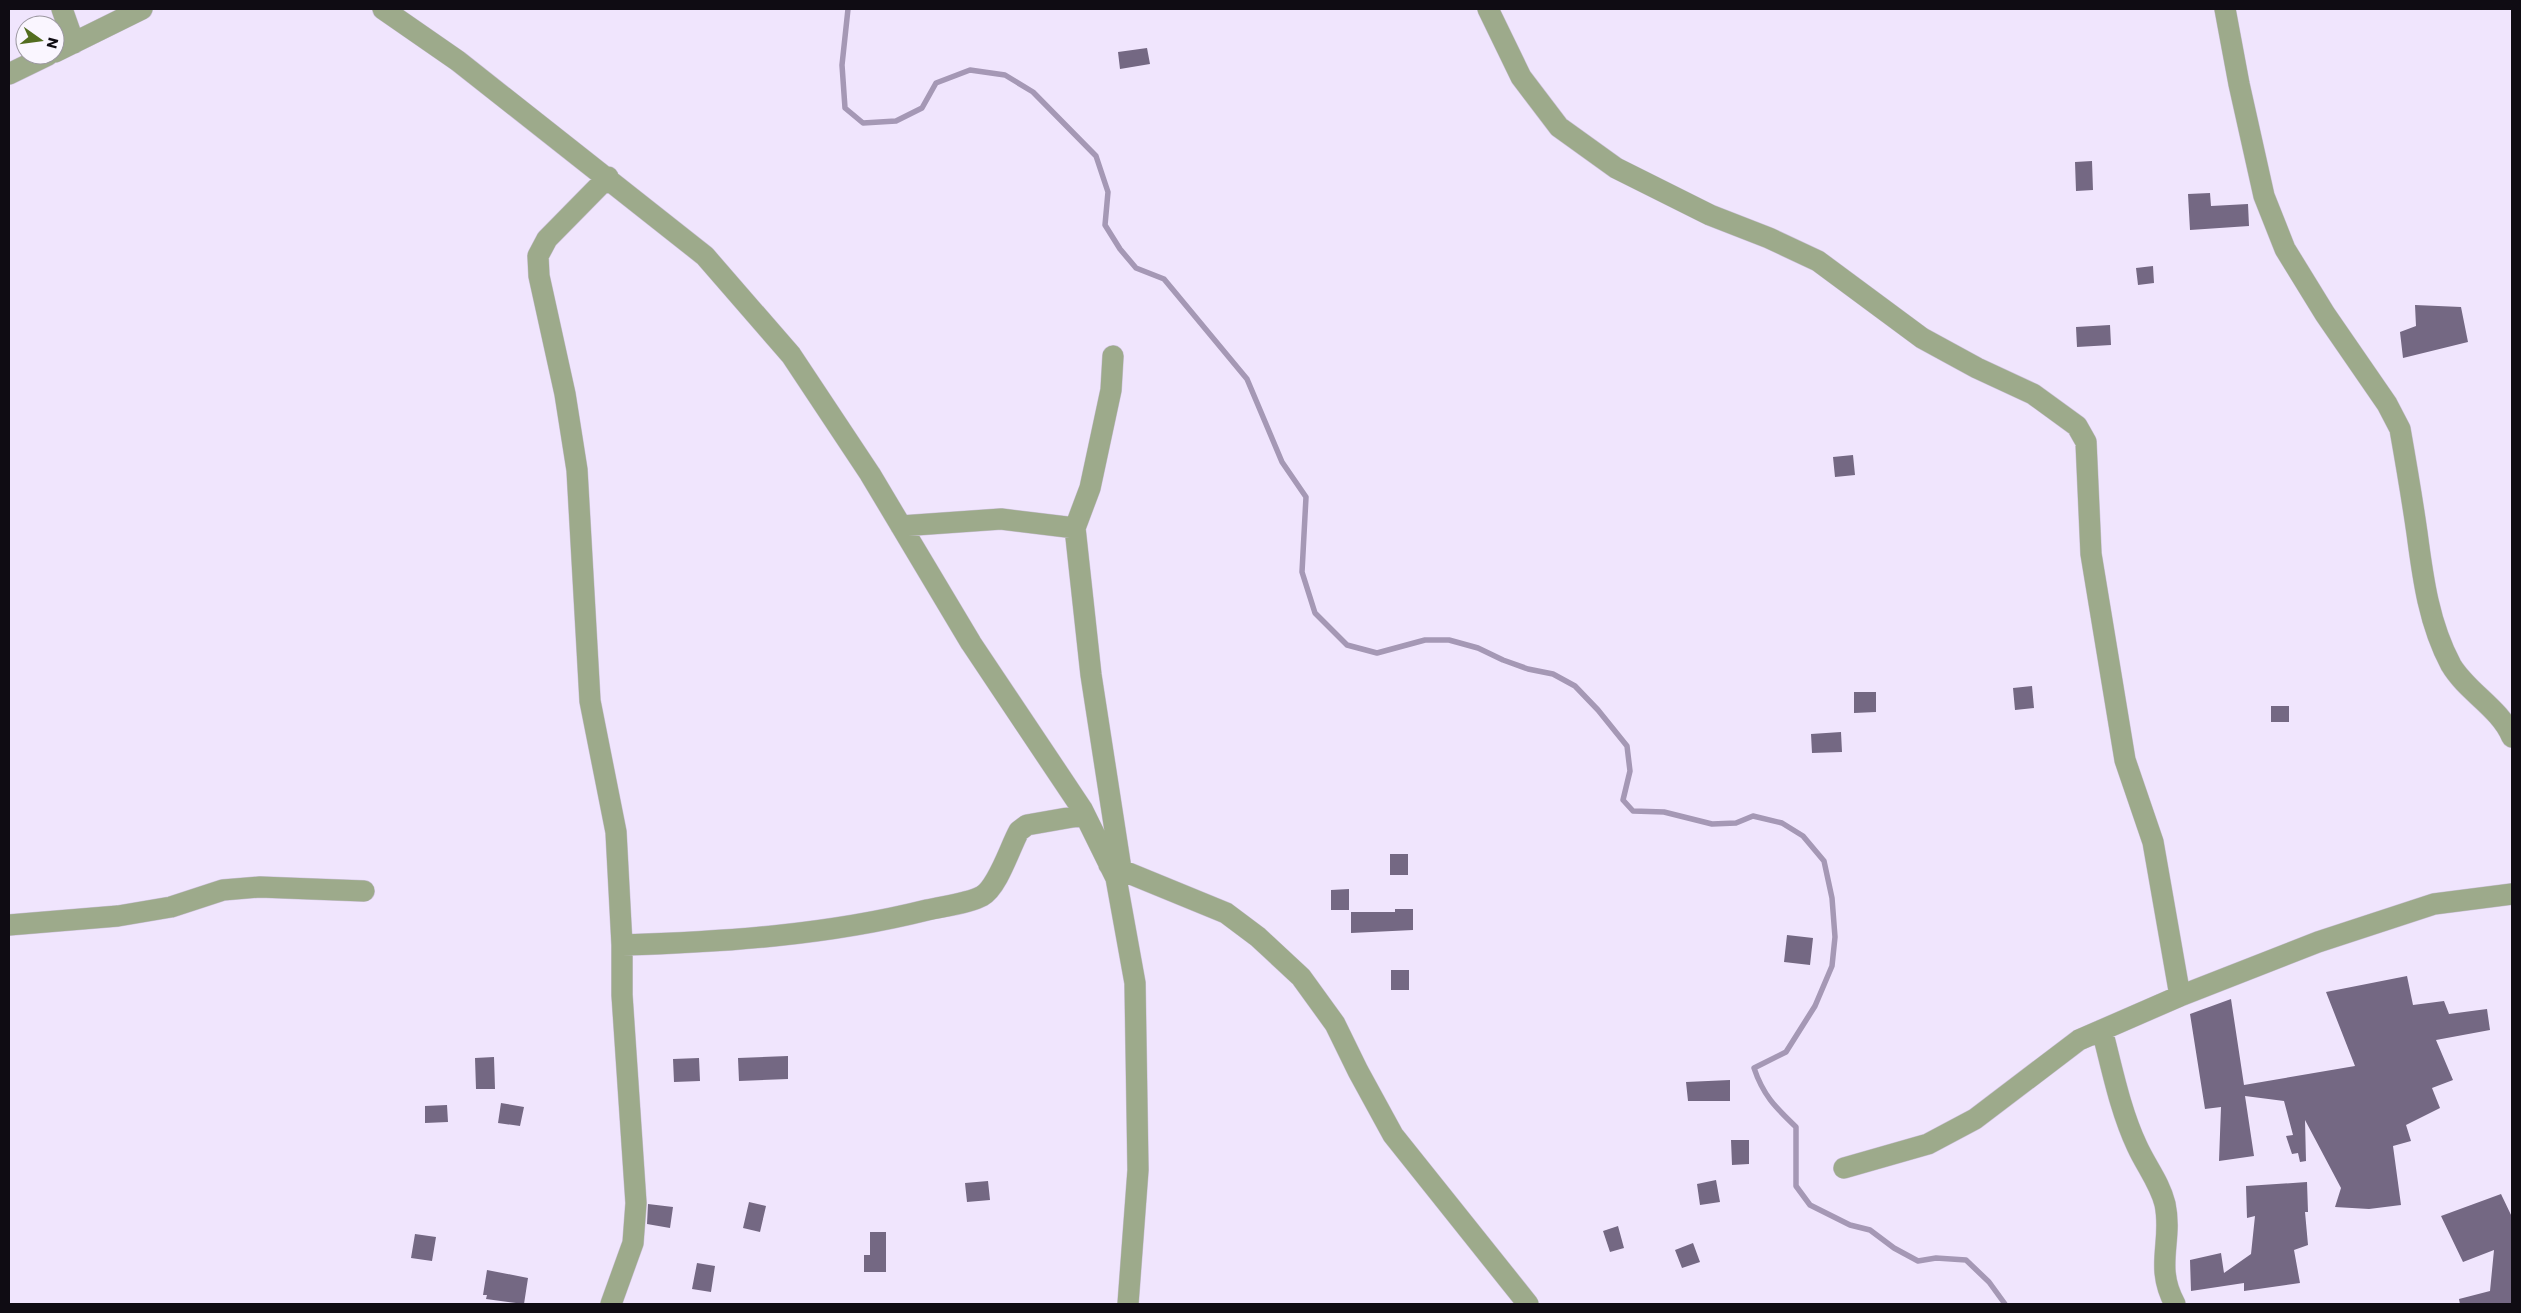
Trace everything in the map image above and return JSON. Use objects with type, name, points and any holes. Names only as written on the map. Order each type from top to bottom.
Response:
[{"type":"street","points":[[62,9],[74,43]]},
{"type":"street","points":[[65,47],[142,9]]},
{"type":"street","points":[[383,9],[458,60],[608,176],[705,256],[791,355],[870,474],[970,643],[1084,815],[1115,867],[1226,913],[1258,937],[1301,978],[1336,1024],[1358,1071],[1393,1135],[1528,1304]]},
{"type":"street","points":[[1488,9],[1521,77],[1559,127],[1616,168],[1710,215],[1769,238],[1818,261],[1922,338],[1977,368],[2032,394],[2077,426],[2086,442],[2091,554],[2125,760],[2153,842],[2180,996]]},
{"type":"street","points":[[2225,9],[2239,84],[2264,196],[2285,249],[2325,314],[2387,404],[2400,429],[2427,600],[2442,644],[2452,666],[2474,694],[2509,728],[2512,737]]},
{"type":"street","points":[[9,74],[27,65]]},
{"type":"street","points":[[608,176],[547,239],[538,256],[539,276],[565,394],[577,470],[590,701],[616,832],[622,945],[622,995],[636,1202],[633,1243],[611,1304]]},
{"type":"street","points":[[1113,356],[1111,390],[1090,488],[1075,528],[1116,878],[1135,983],[1138,1170],[1128,1304]]},
{"type":"street","points":[[901,526],[1001,519],[1075,528]]},
{"type":"street","points":[[622,945],[780,937],[892,919],[969,900],[982,896],[993,886],[1019,831],[1027,826],[1084,815]]},
{"type":"street","points":[[9,925],[118,916],[171,907],[223,890],[260,887],[364,891]]},
{"type":"street","points":[[1844,1168],[1928,1144],[1975,1118],[2079,1040],[2180,996],[2318,942],[2434,904],[2512,894]]},
{"type":"street","points":[[2102,1030],[2124,1112],[2137,1146],[2158,1183],[2165,1205],[2164,1273],[2167,1288],[2175,1304]]},
{"type":"building","points":[[1147,48],[1150,64],[1120,69],[1118,52]]},
{"type":"building","points":[[2092,161],[2093,190],[2076,191],[2075,162]]},
{"type":"building","points":[[2210,193],[2211,206],[2248,204],[2249,226],[2190,230],[2188,194]]},
{"type":"building","points":[[2153,266],[2154,283],[2138,285],[2136,268]]},
{"type":"building","points":[[2415,305],[2461,307],[2468,342],[2403,358],[2400,332],[2416,326]]},
{"type":"building","points":[[2110,325],[2111,345],[2077,347],[2076,327]]},
{"type":"building","points":[[1853,455],[1855,475],[1835,477],[1833,457]]},
{"type":"building","points":[[2032,686],[2034,708],[2015,710],[2013,688]]},
{"type":"building","points":[[1854,692],[1876,692],[1876,712],[1854,713]]},
{"type":"building","points":[[2271,706],[2289,706],[2289,722],[2271,722]]},
{"type":"building","points":[[1841,732],[1842,752],[1812,753],[1811,734]]},
{"type":"building","points":[[1390,854],[1408,854],[1408,875],[1390,875]]},
{"type":"building","points":[[1349,889],[1349,910],[1331,910],[1331,890]]},
{"type":"building","points":[[1395,909],[1413,909],[1413,930],[1351,933],[1351,912],[1395,912]]},
{"type":"building","points":[[1787,935],[1813,938],[1810,965],[1784,962]]},
{"type":"building","points":[[1391,970],[1409,970],[1409,990],[1391,990]]},
{"type":"building","points":[[2407,976],[2413,1005],[2444,1001],[2449,1014],[2487,1009],[2490,1030],[2436,1040],[2453,1080],[2432,1088],[2440,1108],[2406,1125],[2411,1141],[2393,1146],[2401,1205],[2369,1209],[2335,1207],[2341,1188],[2305,1120],[2306,1161],[2300,1162],[2298,1153],[2292,1154],[2286,1136],[2293,1135],[2284,1101],[2245,1096],[2254,1156],[2219,1161],[2221,1107],[2205,1109],[2190,1014],[2231,999],[2244,1085],[2355,1066],[2326,992]]},
{"type":"building","points":[[788,1056],[788,1079],[739,1081],[738,1058]]},
{"type":"building","points":[[494,1057],[495,1089],[476,1089],[475,1058]]},
{"type":"building","points":[[699,1058],[700,1081],[674,1082],[673,1059]]},
{"type":"building","points":[[1730,1080],[1730,1101],[1688,1101],[1686,1082]]},
{"type":"building","points":[[501,1103],[524,1107],[520,1126],[498,1123]]},
{"type":"building","points":[[447,1105],[448,1122],[425,1123],[425,1106]]},
{"type":"building","points":[[1731,1140],[1749,1140],[1749,1164],[1732,1165]]},
{"type":"building","points":[[1716,1180],[1720,1202],[1700,1205],[1697,1184]]},
{"type":"building","points":[[988,1181],[990,1200],[967,1202],[965,1183]]},
{"type":"building","points":[[2307,1182],[2308,1212],[2305,1212],[2308,1245],[2294,1250],[2300,1283],[2244,1291],[2244,1283],[2191,1291],[2190,1260],[2221,1253],[2224,1273],[2251,1254],[2255,1216],[2247,1218],[2246,1186]]},
{"type":"building","points":[[2501,1194],[2512,1217],[2512,1304],[2460,1304],[2459,1299],[2490,1291],[2494,1250],[2463,1262],[2441,1216]]},
{"type":"building","points":[[749,1202],[766,1206],[760,1232],[743,1228]]},
{"type":"building","points":[[648,1204],[673,1207],[670,1228],[647,1224]]},
{"type":"building","points":[[1618,1226],[1624,1248],[1610,1252],[1603,1231]]},
{"type":"building","points":[[870,1232],[886,1232],[886,1272],[864,1272],[864,1255],[870,1255]]},
{"type":"building","points":[[415,1234],[436,1237],[432,1261],[411,1258]]},
{"type":"building","points":[[1693,1243],[1700,1262],[1682,1268],[1675,1250]]},
{"type":"building","points":[[697,1263],[715,1266],[711,1292],[692,1289]]},
{"type":"building","points":[[487,1270],[528,1278],[524,1304],[486,1299],[487,1295],[483,1295]]},
{"type":"waterway","points":[[848,9],[842,65],[845,108],[863,123],[896,121],[922,108],[936,83],[970,70],[1005,75],[1033,92],[1096,156],[1108,192],[1105,225],[1120,249],[1136,268],[1164,279],[1247,379],[1282,462],[1306,497],[1302,572],[1315,613],[1347,645],[1377,653],[1425,640],[1449,640],[1478,648],[1528,669],[1553,674],[1575,686],[1598,710],[1627,746],[1630,771],[1623,800],[1633,811],[1664,812],[1712,824],[1736,823],[1753,816],[1782,823],[1803,836],[1824,861],[1832,898],[1835,937],[1832,966],[1815,1006],[1786,1052],[1754,1068],[1761,1086],[1770,1100],[1796,1127],[1796,1186],[1810,1205],[1850,1225],[1870,1230],[1894,1248],[1918,1261],[1936,1258],[1966,1260],[1989,1282],[2005,1304]]}]
